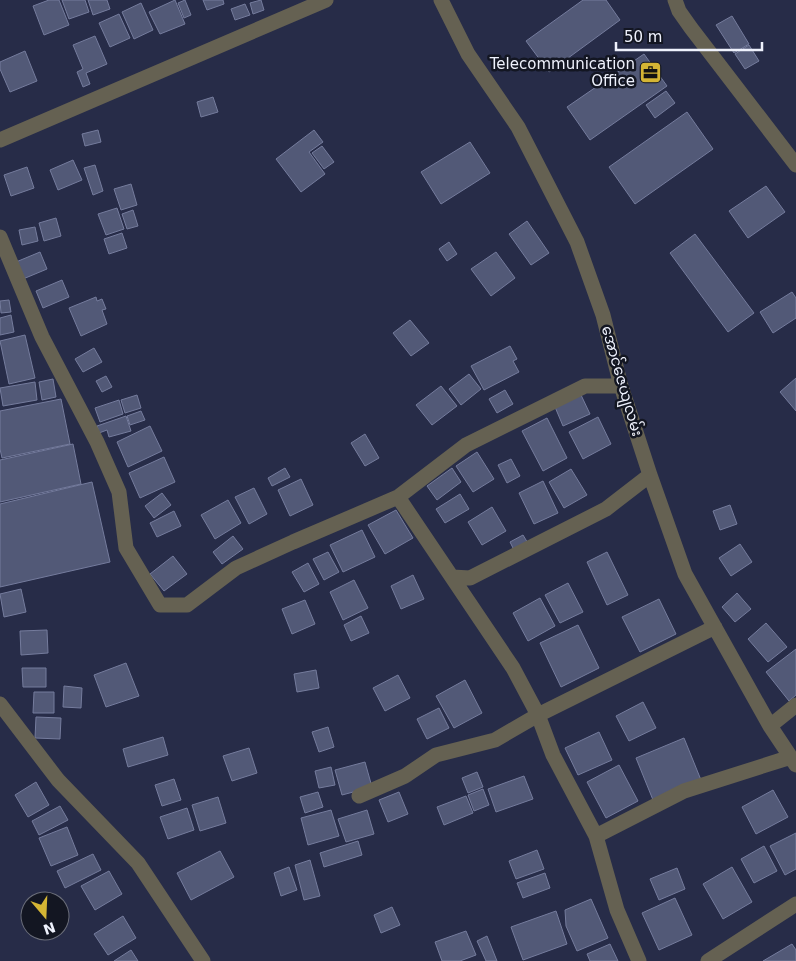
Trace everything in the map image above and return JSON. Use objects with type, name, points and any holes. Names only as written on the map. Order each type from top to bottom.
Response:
[{"type":"street","points":[[0,140],[326,0]]},
{"type":"street","name":"အောင်ဇေယျလမ်း","points":[[441,0],[468,54],[518,127],[577,242],[603,315],[621,386],[685,574],[770,726],[793,761]]},
{"type":"street","points":[[675,0],[679,11],[687,22],[796,165]]},
{"type":"street","points":[[0,237],[42,338],[97,442],[119,492],[126,548],[160,605],[188,605],[236,568],[398,497],[474,440],[585,386],[621,386]]},
{"type":"street","points":[[452,577],[470,578],[606,509],[650,475]]},
{"type":"street","points":[[398,497],[512,668],[538,715],[553,755],[596,836],[617,910],[639,961]]},
{"type":"street","points":[[359,796],[405,776],[436,755],[495,740],[538,715],[714,627]]},
{"type":"street","points":[[0,704],[58,780],[138,863],[203,961]]},
{"type":"street","points":[[770,726],[796,705]]},
{"type":"street","points":[[596,836],[684,792],[793,761]]},
{"type":"street","points":[[708,961],[796,904]]},
{"type":"building","points":[[49,0],[59,0],[69,25],[44,35],[33,6]]},
{"type":"building","points":[[62,0],[85,0],[89,12],[69,19]]},
{"type":"building","points":[[88,0],[107,0],[110,9],[93,15]]},
{"type":"building","points":[[175,0],[185,24],[160,34],[149,12]]},
{"type":"building","points":[[185,0],[191,15],[184,18],[178,3]]},
{"type":"building","points":[[203,0],[223,0],[224,4],[207,10]]},
{"type":"building","points":[[261,0],[264,10],[253,14],[250,3]]},
{"type":"building","points":[[583,0],[606,0],[620,20],[549,72],[526,41]]},
{"type":"building","points":[[141,3],[153,30],[134,39],[122,12]]},
{"type":"building","points":[[245,4],[250,15],[235,20],[231,9]]},
{"type":"building","points":[[119,14],[130,38],[110,47],[99,23]]},
{"type":"building","points":[[732,16],[749,44],[734,53],[716,25]]},
{"type":"building","points":[[95,36],[107,64],[86,73],[90,84],[83,87],[77,72],[83,69],[73,45]]},
{"type":"building","points":[[749,45],[759,61],[745,69],[735,54]]},
{"type":"building","points":[[25,51],[37,81],[10,92],[0,69],[0,62]]},
{"type":"building","points":[[644,54],[667,86],[590,140],[567,107]]},
{"type":"building","points":[[666,91],[675,103],[655,118],[646,105]]},
{"type":"building","points":[[213,97],[218,112],[201,117],[197,102]]},
{"type":"building","points":[[687,112],[713,149],[635,204],[609,167]]},
{"type":"building","points":[[98,130],[101,142],[85,146],[82,134]]},
{"type":"building","points":[[314,130],[323,142],[309,152],[325,174],[301,192],[276,159]]},
{"type":"building","points":[[470,142],[490,173],[441,204],[421,172]]},
{"type":"building","points":[[322,146],[334,162],[324,169],[312,153]]},
{"type":"building","points":[[73,160],[82,180],[58,190],[50,170]]},
{"type":"building","points":[[95,165],[103,191],[93,195],[84,168]]},
{"type":"building","points":[[27,167],[34,188],[11,196],[4,175]]},
{"type":"building","points":[[131,184],[137,205],[121,210],[114,189]]},
{"type":"building","points":[[766,186],[785,212],[748,238],[729,211]]},
{"type":"building","points":[[117,208],[124,229],[106,235],[98,214]]},
{"type":"building","points":[[133,210],[138,226],[127,229],[122,214]]},
{"type":"building","points":[[56,218],[61,236],[44,241],[39,223]]},
{"type":"building","points":[[527,221],[549,253],[531,265],[509,234]]},
{"type":"building","points":[[35,227],[38,241],[22,245],[19,230]]},
{"type":"building","points":[[122,233],[127,248],[109,254],[104,239]]},
{"type":"building","points":[[695,234],[754,313],[728,332],[670,253]]},
{"type":"building","points":[[449,242],[457,254],[447,261],[439,249]]},
{"type":"building","points":[[40,252],[47,269],[23,279],[16,262]]},
{"type":"building","points":[[496,252],[515,278],[491,296],[471,269]]},
{"type":"building","points":[[62,280],[69,297],[43,308],[36,291]]},
{"type":"building","points":[[792,292],[796,298],[796,318],[773,333],[760,312]]},
{"type":"building","points":[[96,297],[97,301],[102,299],[106,309],[102,310],[107,324],[81,336],[69,308]]},
{"type":"building","points":[[9,300],[11,312],[1,313],[0,301]]},
{"type":"building","points":[[11,315],[14,332],[0,335],[0,318]]},
{"type":"building","points":[[410,320],[429,343],[411,356],[393,333]]},
{"type":"building","points":[[25,335],[35,378],[9,384],[0,341]]},
{"type":"building","points":[[510,346],[517,359],[513,361],[519,372],[484,390],[471,366]]},
{"type":"building","points":[[94,348],[102,362],[83,372],[75,359]]},
{"type":"building","points":[[469,374],[481,389],[461,405],[449,389]]},
{"type":"building","points":[[106,376],[112,387],[102,392],[96,381]]},
{"type":"building","points":[[796,378],[796,411],[780,392]]},
{"type":"building","points":[[53,379],[56,397],[42,400],[39,382]]},
{"type":"building","points":[[35,382],[37,400],[3,406],[0,388]]},
{"type":"building","points":[[441,386],[457,406],[432,425],[416,405]]},
{"type":"building","points":[[505,390],[513,404],[497,413],[489,399]]},
{"type":"building","points":[[137,395],[141,408],[125,413],[121,400]]},
{"type":"building","points":[[581,395],[590,414],[563,426],[555,407]]},
{"type":"building","points":[[61,399],[70,444],[2,458],[0,449],[0,411]]},
{"type":"building","points":[[119,400],[123,414],[100,422],[95,408]]},
{"type":"building","points":[[141,411],[145,420],[130,425],[127,416]]},
{"type":"building","points":[[126,416],[131,431],[109,437],[107,430],[99,433],[97,426]]},
{"type":"building","points":[[598,417],[611,444],[583,459],[569,432]]},
{"type":"building","points":[[547,418],[567,458],[543,471],[522,431]]},
{"type":"building","points":[[150,426],[162,451],[128,467],[117,442]]},
{"type":"building","points":[[365,434],[379,458],[365,466],[351,443]]},
{"type":"building","points":[[73,444],[81,484],[0,502],[0,460]]},
{"type":"building","points":[[477,452],[494,479],[473,492],[456,466]]},
{"type":"building","points":[[164,457],[175,482],[140,498],[129,473]]},
{"type":"building","points":[[511,459],[520,476],[507,483],[498,465]]},
{"type":"building","points":[[285,468],[290,477],[272,486],[268,478]]},
{"type":"building","points":[[452,468],[461,482],[437,500],[427,486]]},
{"type":"building","points":[[571,469],[587,495],[564,508],[549,482]]},
{"type":"building","points":[[301,479],[313,505],[290,516],[278,490]]},
{"type":"building","points":[[543,481],[558,513],[534,524],[519,493]]},
{"type":"building","points":[[92,482],[110,562],[0,587],[0,504]]},
{"type":"building","points":[[254,488],[267,514],[249,524],[235,497]]},
{"type":"building","points":[[162,493],[171,505],[154,518],[145,506]]},
{"type":"building","points":[[460,494],[469,509],[445,523],[436,509]]},
{"type":"building","points":[[228,500],[241,523],[215,539],[201,515]]},
{"type":"building","points":[[730,505],[737,524],[720,530],[713,511]]},
{"type":"building","points":[[492,507],[506,531],[482,545],[468,522]]},
{"type":"building","points":[[396,510],[413,538],[385,554],[368,525]]},
{"type":"building","points":[[174,511],[181,526],[157,537],[150,523]]},
{"type":"building","points":[[362,530],[375,557],[343,572],[330,545]]},
{"type":"building","points":[[523,535],[529,545],[515,552],[510,542]]},
{"type":"building","points":[[233,536],[243,549],[222,564],[213,552]]},
{"type":"building","points":[[740,544],[752,562],[731,576],[719,558]]},
{"type":"building","points":[[328,552],[339,572],[324,580],[313,559]]},
{"type":"building","points":[[607,552],[628,595],[607,605],[587,562]]},
{"type":"building","points":[[173,556],[187,574],[164,591],[150,574]]},
{"type":"building","points":[[308,563],[319,584],[304,592],[292,572]]},
{"type":"building","points":[[413,575],[424,599],[401,609],[391,586]]},
{"type":"building","points":[[354,580],[368,608],[343,620],[330,592]]},
{"type":"building","points":[[568,583],[583,612],[560,623],[545,595]]},
{"type":"building","points":[[21,589],[26,612],[4,617],[0,594]]},
{"type":"building","points":[[737,593],[751,609],[735,622],[722,607]]},
{"type":"building","points":[[540,598],[555,626],[528,641],[513,613]]},
{"type":"building","points":[[659,599],[676,634],[640,652],[622,617]]},
{"type":"building","points":[[305,600],[315,624],[292,634],[282,609]]},
{"type":"building","points":[[361,616],[369,633],[351,641],[344,625]]},
{"type":"building","points":[[766,623],[787,647],[768,662],[748,639]]},
{"type":"building","points":[[578,625],[599,668],[561,687],[540,643]]},
{"type":"building","points":[[47,630],[48,653],[21,655],[20,631]]},
{"type":"building","points":[[796,649],[796,695],[789,701],[766,672]]},
{"type":"building","points":[[126,663],[139,696],[106,707],[94,675]]},
{"type":"building","points":[[22,668],[46,668],[46,687],[23,687]]},
{"type":"building","points":[[316,670],[319,688],[297,692],[294,674]]},
{"type":"building","points":[[398,675],[410,698],[385,711],[373,688]]},
{"type":"building","points":[[465,680],[482,713],[454,728],[436,696]]},
{"type":"building","points":[[64,686],[82,688],[81,708],[63,707]]},
{"type":"building","points":[[34,692],[54,692],[54,713],[33,713]]},
{"type":"building","points":[[643,702],[656,728],[629,741],[616,716]]},
{"type":"building","points":[[439,708],[449,728],[427,739],[417,719]]},
{"type":"building","points":[[36,717],[61,718],[60,739],[35,738]]},
{"type":"building","points":[[328,727],[334,747],[319,752],[312,732]]},
{"type":"building","points":[[599,732],[612,760],[578,775],[565,748]]},
{"type":"building","points":[[163,737],[168,755],[128,767],[123,749]]},
{"type":"building","points":[[684,738],[701,780],[653,800],[636,758]]},
{"type":"building","points":[[249,748],[257,773],[232,781],[223,756]]},
{"type":"building","points":[[365,762],[372,787],[342,795],[335,770]]},
{"type":"building","points":[[619,765],[638,801],[606,818],[587,782]]},
{"type":"building","points":[[331,767],[335,785],[319,788],[315,771]]},
{"type":"building","points":[[477,772],[483,787],[468,793],[462,778]]},
{"type":"building","points":[[524,776],[533,799],[496,812],[488,789]]},
{"type":"building","points":[[174,779],[181,800],[162,806],[155,785]]},
{"type":"building","points":[[36,782],[49,805],[28,817],[15,795]]},
{"type":"building","points":[[483,789],[489,805],[474,811],[468,795]]},
{"type":"building","points":[[773,790],[788,817],[756,834],[742,807]]},
{"type":"building","points":[[318,792],[323,807],[305,813],[300,797]]},
{"type":"building","points":[[399,792],[408,814],[388,822],[379,800]]},
{"type":"building","points":[[466,796],[473,813],[444,825],[437,807]]},
{"type":"building","points":[[218,797],[226,823],[200,831],[192,805]]},
{"type":"building","points":[[60,806],[68,820],[39,835],[32,821]]},
{"type":"building","points":[[187,808],[194,830],[168,839],[160,817]]},
{"type":"building","points":[[331,810],[339,836],[308,845],[301,818]]},
{"type":"building","points":[[367,810],[374,834],[346,842],[338,819]]},
{"type":"building","points":[[67,827],[78,855],[51,866],[39,838]]},
{"type":"building","points":[[796,833],[796,869],[785,875],[770,846]]},
{"type":"building","points":[[358,841],[362,855],[324,867],[320,853]]},
{"type":"building","points":[[764,846],[777,871],[754,883],[741,859]]},
{"type":"building","points":[[537,850],[544,869],[516,879],[509,861]]},
{"type":"building","points":[[220,851],[234,877],[191,900],[177,873]]},
{"type":"building","points":[[93,854],[101,870],[65,888],[57,871]]},
{"type":"building","points":[[310,860],[320,896],[304,900],[295,865]]},
{"type":"building","points":[[289,867],[297,890],[281,896],[274,873]]},
{"type":"building","points":[[732,867],[752,902],[723,919],[703,884]]},
{"type":"building","points":[[677,868],[685,889],[659,900],[650,879]]},
{"type":"building","points":[[109,871],[122,894],[95,910],[81,886]]},
{"type":"building","points":[[545,873],[550,888],[523,898],[517,883]]},
{"type":"building","points":[[675,898],[692,935],[659,950],[642,913]]},
{"type":"building","points":[[591,899],[608,938],[577,951],[566,926],[565,910]]},
{"type":"building","points":[[392,907],[400,925],[381,933],[374,915]]},
{"type":"building","points":[[556,911],[567,944],[523,960],[511,927]]},
{"type":"building","points":[[123,916],[136,938],[108,955],[94,934]]},
{"type":"building","points":[[466,931],[476,955],[460,961],[442,961],[435,942]]},
{"type":"building","points":[[487,936],[497,961],[486,961],[477,941]]},
{"type":"building","points":[[610,944],[618,961],[590,961],[587,954]]},
{"type":"building","points":[[792,944],[796,950],[796,961],[763,961]]},
{"type":"building","points":[[131,950],[138,961],[114,961]]},
{"type":"place","name":"Telecommunication Office","points":[[651,73]]}]
